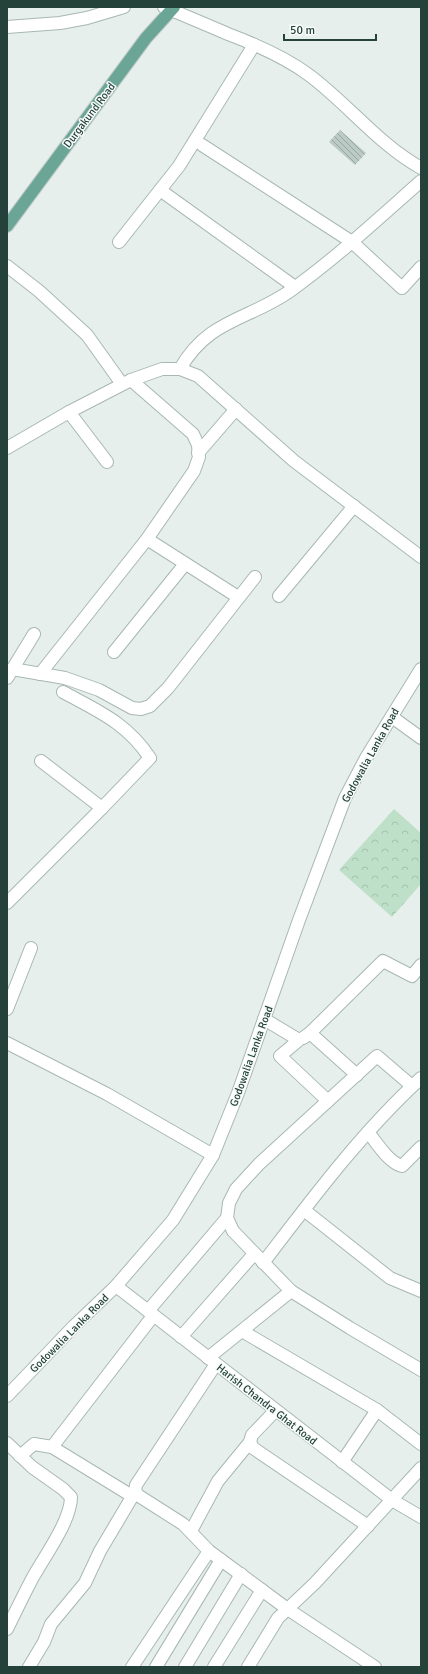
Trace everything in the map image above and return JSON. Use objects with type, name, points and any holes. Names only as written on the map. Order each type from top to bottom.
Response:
[{"type":"main road","name":"Durgakund Road","points":[[7,226],[146,38],[170,8]]},
{"type":"street","points":[[7,27],[60,23],[87,18],[124,7]]},
{"type":"street","points":[[170,8],[275,54],[309,75],[333,94],[388,146],[421,168]]},
{"type":"street","points":[[119,242],[179,166],[254,44]]},
{"type":"street","points":[[202,145],[352,242],[402,288],[421,267]]},
{"type":"street","points":[[180,369],[187,356],[209,335],[225,324],[270,302],[295,287],[352,242],[421,181]]},
{"type":"street","points":[[160,190],[295,287]]},
{"type":"street","points":[[7,266],[39,291],[87,335],[126,382],[193,434],[198,445],[199,457],[194,471],[147,539],[40,674]]},
{"type":"street","points":[[7,448],[69,412],[126,382],[162,369],[180,369],[198,376],[294,461],[421,557]]},
{"type":"street","points":[[198,453],[236,409]]},
{"type":"street","points":[[69,412],[107,462]]},
{"type":"street","points":[[279,596],[354,506]]},
{"type":"street","points":[[147,539],[238,597]]},
{"type":"street","points":[[114,652],[185,564]]},
{"type":"street","points":[[10,674],[40,674],[65,678],[84,683],[132,708],[141,709],[150,706],[168,688],[255,577]]},
{"type":"street","points":[[10,674],[34,634]]},
{"type":"street","name":"Godowalia Lanka Road","points":[[7,1396],[74,1326],[116,1286],[174,1220],[213,1155],[238,1094],[344,798],[366,758],[421,669]]},
{"type":"street","points":[[7,903],[150,758],[141,744],[121,724],[62,692]]},
{"type":"street","points":[[392,716],[421,738]]},
{"type":"street","points":[[41,761],[102,808]]},
{"type":"street","points":[[7,1009],[30,948]]},
{"type":"street","points":[[328,1101],[280,1056],[310,1033],[382,961],[412,976],[421,965]]},
{"type":"street","points":[[264,1019],[299,1040]]},
{"type":"street","points":[[310,1033],[357,1075]]},
{"type":"street","points":[[7,1042],[107,1094],[213,1155]]},
{"type":"street","points":[[52,1447],[150,1314],[227,1218],[229,1203],[236,1190],[259,1164],[377,1056],[417,1082],[381,1117],[368,1132],[263,1263]]},
{"type":"street","points":[[368,1132],[396,1164],[402,1166],[421,1147]]},
{"type":"street","points":[[304,1210],[390,1278],[421,1291]]},
{"type":"street","points":[[227,1218],[233,1231],[291,1291],[421,1370]]},
{"type":"street","points":[[181,1337],[254,1254]]},
{"type":"street","name":"Harish Chandra Ghat Road","points":[[116,1286],[275,1411],[392,1500],[421,1517]]},
{"type":"street","points":[[29,1667],[44,1642],[50,1624],[85,1583],[100,1551],[134,1494],[136,1485],[212,1361],[242,1331],[291,1291]]},
{"type":"street","points":[[242,1331],[378,1410],[421,1444]]},
{"type":"street","points":[[342,1462],[378,1410]]},
{"type":"street","points":[[191,1531],[218,1481],[228,1466],[250,1442],[252,1435],[275,1411]]},
{"type":"street","points":[[250,1442],[253,1448],[262,1455],[368,1526]]},
{"type":"street","points":[[7,1443],[20,1456],[71,1497],[71,1507],[7,1629]]},
{"type":"street","points":[[20,1456],[34,1444],[52,1447],[138,1496],[183,1524],[209,1551],[286,1608],[375,1667]]},
{"type":"street","points":[[248,1667],[278,1618],[286,1608],[315,1583],[421,1468]]},
{"type":"street","points":[[132,1667],[209,1551]]},
{"type":"street","points":[[156,1667],[222,1560]]},
{"type":"street","points":[[185,1667],[241,1574]]},
{"type":"street","points":[[214,1667],[262,1590]]},
{"type":"green space","points":[[394,809],[421,833],[421,884],[392,917],[339,870]]},
{"type":"building","points":[[340,130],[366,153],[355,165],[329,142]]}]
